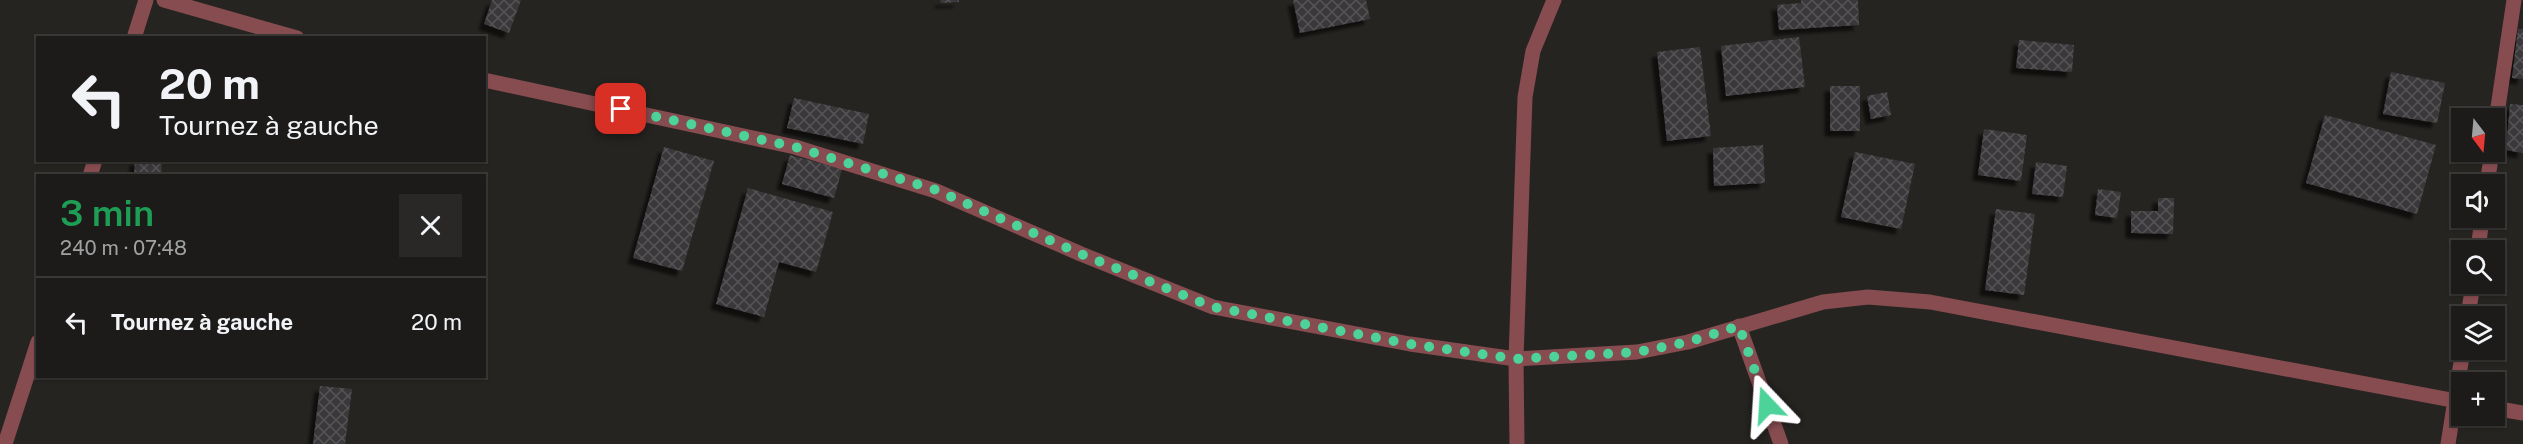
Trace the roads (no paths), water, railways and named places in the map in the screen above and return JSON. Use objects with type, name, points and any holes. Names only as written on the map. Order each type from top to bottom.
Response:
[{"type":"street","points":[[135,36],[146,0]]},
{"type":"street","points":[[164,0],[290,36]]},
{"type":"street","points":[[1516,444],[1516,359],[1525,97],[1533,51],[1554,0]]},
{"type":"street","points":[[2498,108],[2514,0]]},
{"type":"street","points":[[486,80],[795,147],[936,190],[1081,254],[1213,307],[1410,344],[1516,359],[1637,352],[1688,342],[1823,302],[1868,297],[1930,302],[2451,400]]},
{"type":"street","points":[[1739,326],[1781,444]]},
{"type":"street","points":[[5,444],[36,348]]},
{"type":"street","points":[[2505,410],[2523,413]]},
{"type":"street","points":[[2448,444],[2453,426]]}]
